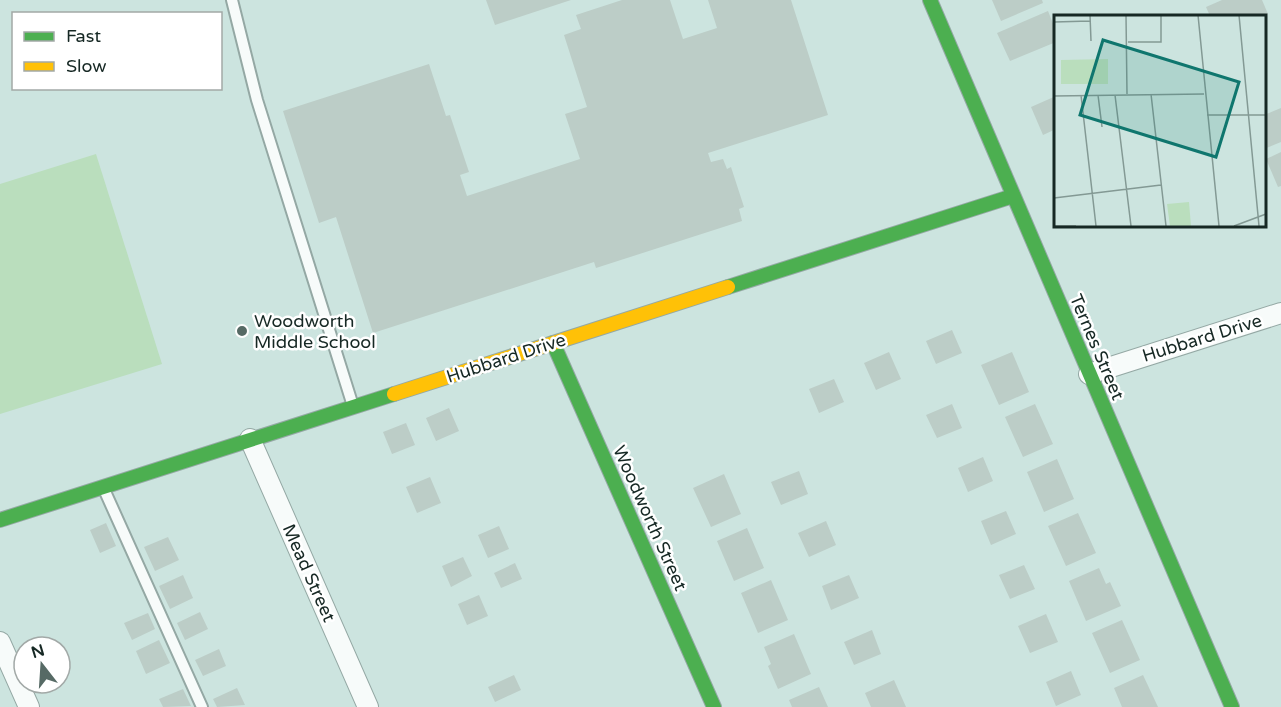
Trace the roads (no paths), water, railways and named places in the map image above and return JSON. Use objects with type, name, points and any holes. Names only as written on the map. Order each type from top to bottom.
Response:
[{"type":"street","name":"Ternes Street","points":[[930,0],[1232,707]]},
{"type":"street","name":"Hubbard Drive","points":[[0,519],[1013,196]]},
{"type":"street","name":"Hubbard Drive","points":[[1089,374],[1281,314]]},
{"type":"street","name":"Woodworth Street","points":[[553,343],[714,707]]},
{"type":"street","name":"Mead Street","points":[[250,439],[368,707]]},
{"type":"street","points":[[0,642],[29,707]]},
{"type":"lane","points":[[232,0],[257,100],[353,406]]},
{"type":"lane","points":[[103,487],[202,707]]},
{"type":"place","name":"Woodworth Middle School","points":[[242,331]]}]
